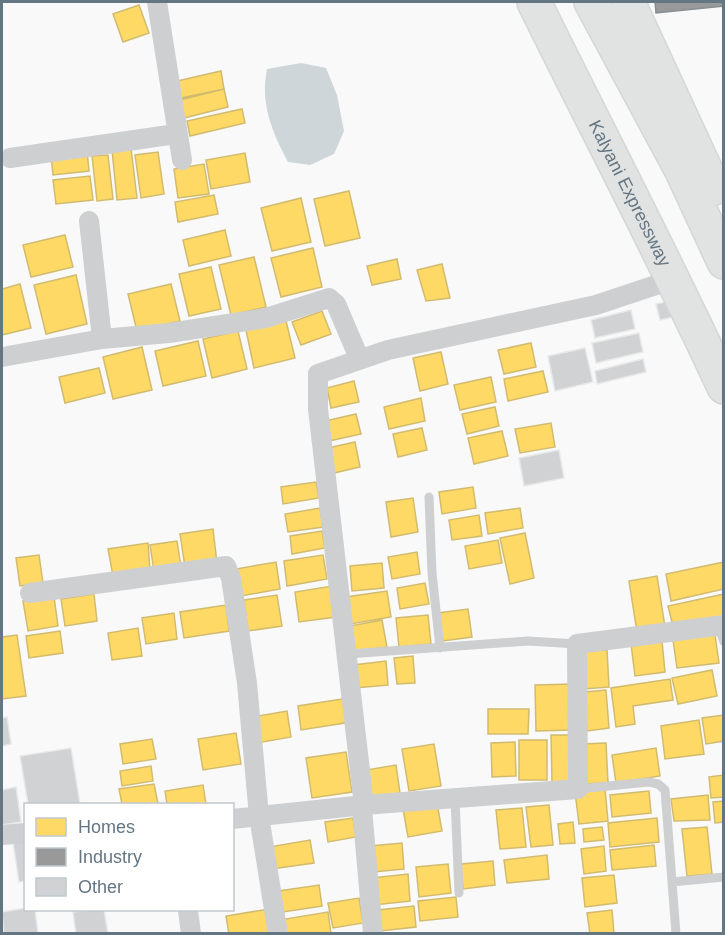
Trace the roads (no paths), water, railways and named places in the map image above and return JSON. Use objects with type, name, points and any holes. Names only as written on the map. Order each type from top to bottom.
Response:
[{"type":"highway","name":"Kalyani Expressway","points":[[534,2],[611,159],[674,279],[723,387]]},
{"type":"highway","points":[[558,2],[723,345]]},
{"type":"highway","points":[[591,2],[682,171],[723,262]]},
{"type":"highway","points":[[628,2],[723,207]]},
{"type":"street","points":[[157,2],[176,134],[182,160]]},
{"type":"street","points":[[10,158],[176,134]]},
{"type":"street","points":[[89,221],[102,339]]},
{"type":"street","points":[[373,933],[362,808],[364,805],[316,380],[323,371],[359,358],[425,341],[596,305],[674,279]]},
{"type":"street","points":[[2,357],[102,339],[169,333],[266,318],[330,298],[336,304],[359,358]]},
{"type":"street","points":[[30,593],[226,566],[231,578],[247,683],[259,816],[278,933]]},
{"type":"street","points":[[234,819],[364,805],[578,789],[577,644],[722,631]]},
{"type":"street","points":[[2,835],[24,833]]},
{"type":"street","points":[[188,911],[191,933]]},
{"type":"lane","points":[[429,497],[432,573],[440,648]]},
{"type":"lane","points":[[348,654],[528,641],[577,644]]},
{"type":"lane","points":[[578,789],[649,782],[658,784],[664,790],[676,933]]},
{"type":"lane","points":[[455,799],[459,893]]},
{"type":"lane","points":[[672,882],[723,877]]}]
